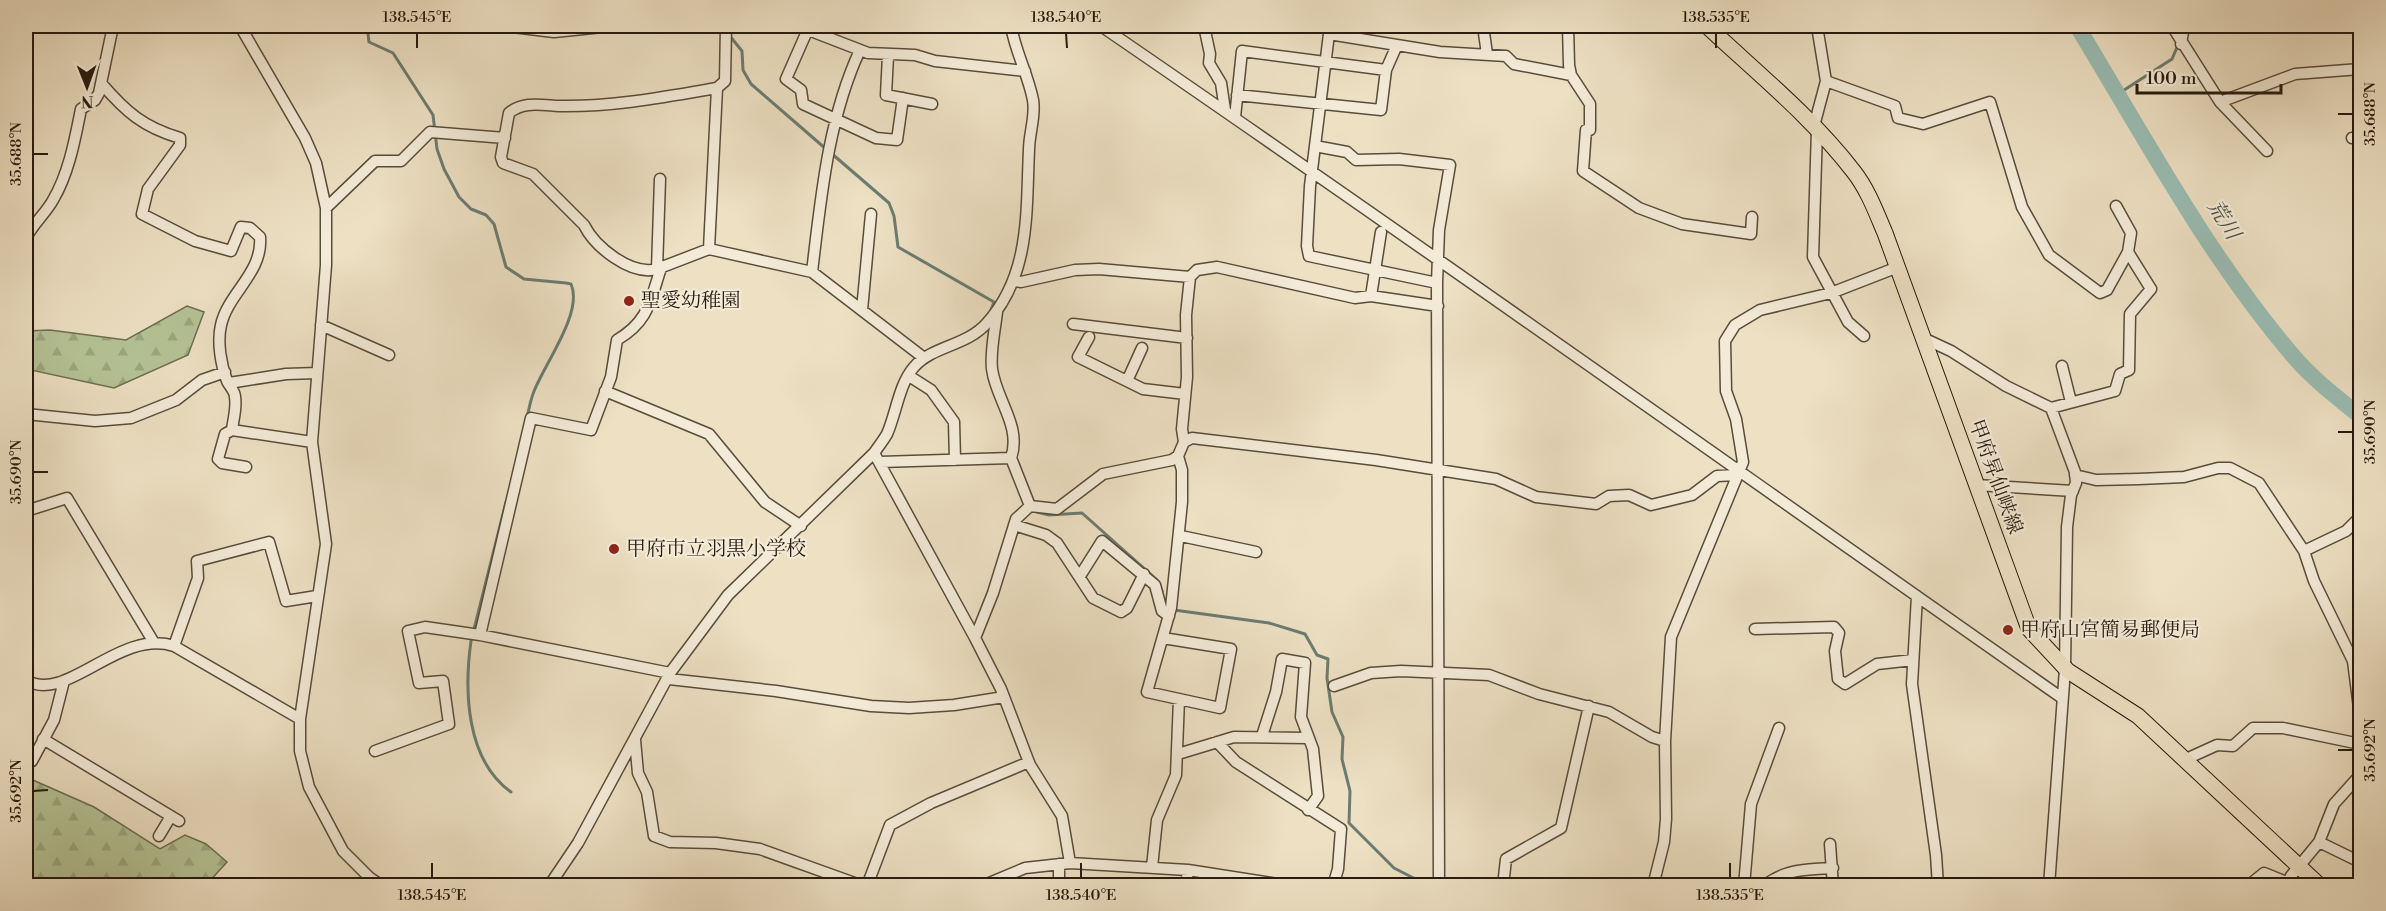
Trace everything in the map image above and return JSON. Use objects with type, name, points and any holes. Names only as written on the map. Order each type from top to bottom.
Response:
[{"type":"main road","name":"甲府昇仙峡線","points":[[1707,26],[1815,128],[1855,172],[1872,202],[1898,267],[2030,629],[2065,669],[2139,716],[2320,885]]},
{"type":"street","points":[[26,238],[36,220],[53,201],[70,158],[81,109],[95,100],[113,26]]},
{"type":"street","points":[[240,26],[305,138],[316,163],[326,208],[326,265],[312,442],[326,544],[300,719],[300,751],[309,787],[343,851],[370,878],[381,885]]},
{"type":"street","points":[[504,26],[554,32],[612,26]]},
{"type":"street","points":[[726,26],[725,81],[717,88],[666,99],[633,99],[586,106],[524,105],[509,113],[501,157],[503,163],[533,174],[584,225],[588,235],[634,269],[649,271],[709,249],[812,272],[924,358]]},
{"type":"street","points":[[549,885],[578,843],[669,676],[729,595],[877,457],[913,368],[924,358],[970,338],[989,321],[1014,281],[1023,249],[1029,144],[1034,112],[1025,71],[1011,26]]},
{"type":"street","points":[[1101,26],[1235,117],[1438,262],[1536,327],[1737,474],[2062,698]]},
{"type":"street","points":[[1204,26],[1210,54],[1209,63],[1221,83],[1225,110]]},
{"type":"street","points":[[1483,26],[1487,54]]},
{"type":"street","points":[[1568,26],[1571,75],[1590,104],[1590,130],[1586,130],[1582,171],[1586,176],[1598,181],[1640,208],[1682,225],[1751,234],[1752,217]]},
{"type":"street","points":[[1720,26],[1729,46]]},
{"type":"street","points":[[1817,26],[1826,81],[1815,128],[1813,256],[1848,322],[1864,336]]},
{"type":"street","points":[[2172,26],[2181,44],[2220,102],[2267,151]]},
{"type":"street","points":[[2181,44],[2184,26]]},
{"type":"street","points":[[903,98],[897,140],[876,138],[803,104],[801,90],[786,79],[803,27],[861,50],[888,55],[915,55],[935,61],[1025,71]]},
{"type":"street","points":[[1437,283],[1309,256],[1306,246],[1311,172],[1329,30],[1440,52],[1506,56],[1514,64],[1571,75]]},
{"type":"street","points":[[1237,95],[1381,110],[1386,70],[1397,45]]},
{"type":"street","points":[[812,272],[827,160],[836,119],[861,50]]},
{"type":"street","points":[[1235,117],[1242,51],[1386,70]]},
{"type":"street","points":[[888,55],[886,95],[932,104]]},
{"type":"street","points":[[2220,102],[2295,74],[2361,69]]},
{"type":"street","points":[[1826,81],[1894,106],[1898,118],[1923,124],[1990,102],[2022,207],[2049,255],[2100,293],[2107,290],[2128,252],[2131,233],[2116,206]]},
{"type":"street","points":[[101,82],[126,111],[141,122],[180,138],[180,145],[148,189],[142,214],[195,241],[231,251],[241,227],[250,228],[260,237],[254,267],[224,314],[220,327],[220,346],[225,372],[236,402],[232,430]]},
{"type":"street","points":[[709,249],[717,88]]},
{"type":"street","points":[[326,208],[375,160],[401,161],[435,132],[505,138]]},
{"type":"street","points":[[1315,146],[1347,152],[1356,159],[1399,159],[1450,165],[1441,210],[1437,283],[1439,885]]},
{"type":"street","points":[[480,635],[531,418],[591,430],[611,376],[617,340],[635,330],[644,319],[659,268],[660,179]]},
{"type":"street","points":[[862,310],[871,214]]},
{"type":"street","points":[[1371,296],[1382,232]]},
{"type":"street","points":[[1923,338],[1951,351],[2006,386],[2051,408],[2115,391],[2120,374],[2129,370],[2130,314],[2151,290],[2128,252]]},
{"type":"street","points":[[975,638],[1014,525],[1021,512],[1030,506],[1057,509],[1103,474],[1173,460],[1178,456],[1184,442],[1182,429],[1190,278],[1197,270],[1216,267],[1355,298],[1371,296],[1438,306]]},
{"type":"street","points":[[1653,885],[1664,842],[1665,741],[1671,637],[1743,462],[1736,419],[1726,392],[1725,342],[1728,333],[1748,315],[1760,310],[1831,292],[1898,267]]},
{"type":"street","points":[[1014,281],[1021,282],[1075,270],[1099,269],[1190,278]]},
{"type":"street","points":[[997,309],[992,367],[995,382],[1015,433],[1011,458],[1030,506]]},
{"type":"street","points":[[1073,324],[1187,338]]},
{"type":"street","points":[[321,325],[389,355]]},
{"type":"street","points":[[1089,337],[1078,357],[1143,389],[1185,394]]},
{"type":"street","points":[[1127,381],[1143,348]]},
{"type":"street","points":[[2062,366],[2071,402]]},
{"type":"street","points":[[26,414],[95,421],[131,418],[176,400],[202,380],[225,372]]},
{"type":"street","points":[[229,383],[286,374],[317,373]]},
{"type":"street","points":[[909,376],[931,390],[954,422],[954,460]]},
{"type":"street","points":[[605,391],[709,434],[765,502],[801,526]]},
{"type":"street","points":[[2049,885],[2065,669],[2067,527],[2075,475],[2051,408]]},
{"type":"street","points":[[246,467],[222,463],[218,459],[225,434],[232,430],[312,442]]},
{"type":"street","points":[[1184,442],[1202,439],[1439,470],[1496,480],[1536,497],[1596,504],[1609,496],[1629,495],[1651,505],[1692,495],[1717,476],[1737,474]]},
{"type":"street","points":[[1163,638],[1231,649],[1220,708],[1147,692],[1169,616],[1180,536],[1182,470],[1178,456]]},
{"type":"street","points":[[877,457],[954,460],[1011,458]]},
{"type":"street","points":[[877,457],[975,638],[1004,697],[1029,762],[1062,816],[1064,864],[1059,885]]},
{"type":"street","points":[[2075,475],[2096,480],[2150,479],[2184,477],[2218,468],[2230,468],[2259,483],[2304,551],[2314,581],[2353,661],[2361,716]]},
{"type":"street","points":[[1976,485],[2073,491]]},
{"type":"street","points":[[26,511],[67,498],[153,641]]},
{"type":"street","points":[[2304,551],[2346,531],[2361,517]]},
{"type":"street","points":[[1014,525],[1046,535],[1057,543],[1093,598],[1121,612],[1127,608],[1144,574]]},
{"type":"street","points":[[1180,536],[1256,552]]},
{"type":"street","points":[[1080,576],[1102,541],[1155,585],[1162,611],[1169,616]]},
{"type":"street","points":[[174,646],[198,578],[197,561],[269,542],[286,601],[317,596]]},
{"type":"street","points":[[1917,596],[1912,684],[1916,726],[1936,855],[1938,885]]},
{"type":"street","points":[[375,751],[449,724],[443,681],[419,683],[408,631],[425,627],[480,635],[669,676],[871,706],[909,708],[966,704],[1004,697]]},
{"type":"street","points":[[1755,628],[1834,627],[1839,633],[1835,651],[1838,679],[1845,684],[1877,664],[1913,660]]},
{"type":"street","points":[[26,680],[36,685],[64,681],[123,651],[153,641],[174,646],[300,719]]},
{"type":"street","points":[[1262,736],[1276,692],[1282,659],[1305,663],[1301,717],[1306,738],[1313,749],[1318,796],[1308,810]]},
{"type":"street","points":[[1334,686],[1371,674],[1401,671],[1489,675],[1539,694],[1609,712],[1652,737],[1665,741]]},
{"type":"street","points":[[26,759],[32,761],[54,720],[64,681]]},
{"type":"street","points":[[1152,867],[1157,820],[1176,775],[1179,699]]},
{"type":"street","points":[[1503,885],[1506,859],[1561,828],[1589,706]]},
{"type":"street","points":[[1744,885],[1751,804],[1779,728]]},
{"type":"street","points":[[2184,760],[2217,745],[2233,746],[2253,728],[2283,728],[2361,744]]},
{"type":"street","points":[[1178,754],[1234,737],[1306,738]]},
{"type":"street","points":[[44,739],[175,819],[159,836]]},
{"type":"street","points":[[635,740],[638,773],[651,810],[654,836],[670,842],[716,843],[760,849],[865,885],[890,825],[931,803],[1029,762]]},
{"type":"street","points":[[1217,742],[1236,762],[1341,829],[1338,869],[1333,885]]},
{"type":"street","points":[[2248,885],[2264,873],[2286,884],[2319,842],[2334,804],[2361,775]]},
{"type":"street","points":[[2319,842],[2361,862]]},
{"type":"street","points":[[1830,844],[1833,885]]},
{"type":"street","points":[[982,885],[1025,868],[1064,864],[1188,870],[1291,885]]},
{"type":"street","points":[[1764,885],[1795,869],[1833,868]]},
{"type":"street","points":[[1186,885],[1188,870]]},
{"type":"green space","points":[[187,306],[204,312],[188,355],[114,388],[26,369],[26,331],[50,330],[126,340]]},
{"type":"green space","points":[[26,777],[94,807],[160,849],[185,835],[206,844],[227,862],[206,885],[26,885]]},
{"type":"waterway","points":[[367,26],[369,42],[393,53],[433,115],[437,149],[444,169],[459,197],[471,209],[486,215],[494,224],[506,267],[524,279],[571,284],[572,310],[532,397],[527,417]]},
{"type":"waterway","name":"荒川","points":[[2077,26],[2179,196],[2234,280],[2302,366],[2360,416]]},
{"type":"waterway","points":[[729,35],[742,51],[743,70],[751,84],[826,149]]},
{"type":"waterway","points":[[2118,94],[2172,59],[2178,45]]},
{"type":"waterway","points":[[831,153],[889,203],[894,216],[898,247],[994,302],[991,310]]},
{"type":"waterway","points":[[989,379],[994,393]]},
{"type":"waterway","points":[[506,502],[471,641],[468,681],[472,723],[477,743],[485,762],[496,778],[511,792]]},
{"type":"waterway","points":[[1037,512],[1049,515],[1082,513],[1156,579],[1162,591]]},
{"type":"waterway","points":[[1174,610],[1269,623],[1305,634],[1317,655],[1328,659],[1327,678],[1332,712],[1343,737],[1342,759],[1350,791],[1349,823],[1394,868],[1429,886]]},
{"type":"place","name":"聖愛幼稚園","points":[[629,301]]},
{"type":"place","name":"甲府市立羽黒小学校","points":[[614,549]]},
{"type":"place","name":"甲府山宮簡易郵便局","points":[[2008,630]]}]
